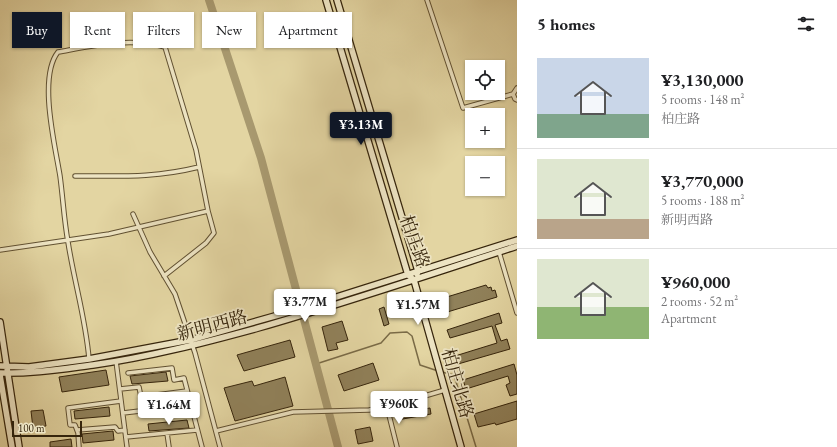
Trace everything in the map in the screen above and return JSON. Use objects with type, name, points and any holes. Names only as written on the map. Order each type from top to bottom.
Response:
[{"type":"street","name":"柏庄路","points":[[326,0],[408,275],[414,280],[418,271],[337,0]]},
{"type":"street","points":[[427,0],[463,108],[513,94],[517,88]]},
{"type":"street","points":[[89,359],[67,241],[60,178],[49,107],[49,80],[52,59],[58,52],[104,44],[156,44],[165,47],[196,150],[208,211],[214,233],[206,243],[164,276]]},
{"type":"street","points":[[513,94],[517,100]]},
{"type":"street","points":[[75,176],[145,176],[170,174],[199,167]]},
{"type":"street","points":[[0,250],[67,241],[139,227],[208,211]]},
{"type":"street","points":[[133,214],[150,252],[175,294],[192,346],[220,447]]},
{"type":"street","name":"新明西路","points":[[0,366],[29,367],[89,359],[190,340],[289,312],[517,240]]},
{"type":"street","name":"新明西路","points":[[0,374],[29,374],[116,362],[192,346],[312,312],[517,246]]},
{"type":"street","points":[[499,252],[517,313]]},
{"type":"street","name":"柏庄北路","points":[[414,280],[461,447]]},
{"type":"street","points":[[0,322],[19,447]]},
{"type":"street","points":[[116,362],[127,447]]},
{"type":"street","points":[[128,373],[172,368],[174,380],[184,378],[202,447]]},
{"type":"street","points":[[0,374],[12,447]]},
{"type":"street","points":[[120,389],[139,387],[141,397],[187,391]]},
{"type":"street","points":[[216,431],[293,412],[313,410],[341,411],[387,407],[445,390]]},
{"type":"street","points":[[79,447],[75,425],[70,426],[68,408],[121,401]]},
{"type":"street","points":[[123,414],[191,405]]},
{"type":"street","points":[[387,407],[397,447]]},
{"type":"street","points":[[77,430],[115,427],[118,431],[125,430]]},
{"type":"street","points":[[126,436],[198,430]]},
{"type":"street","points":[[167,432],[169,447]]},
{"type":"building","points":[[486,285],[488,288],[491,287],[492,291],[495,290],[497,297],[444,313],[442,308],[439,308],[437,300]]},
{"type":"building","points":[[384,307],[389,324],[384,326],[379,309]]},
{"type":"building","points":[[499,313],[502,323],[495,325],[501,341],[507,339],[510,349],[458,364],[455,356],[497,343],[492,326],[450,338],[447,330]]},
{"type":"building","points":[[342,321],[348,340],[336,343],[338,349],[328,351],[322,327]]},
{"type":"building","points":[[290,340],[295,357],[244,371],[237,355]]},
{"type":"building","points":[[373,363],[379,380],[344,391],[338,375]]},
{"type":"building","points":[[514,364],[517,375],[517,394],[510,396],[506,385],[510,383],[508,376],[466,389],[463,380]]},
{"type":"building","points":[[106,370],[109,385],[62,392],[59,377]]},
{"type":"building","points":[[166,372],[168,381],[132,384],[130,376]]},
{"type":"building","points":[[285,377],[293,406],[235,421],[224,388],[252,381],[254,386]]},
{"type":"building","points":[[181,397],[182,403],[143,407],[142,400]]},
{"type":"building","points":[[517,401],[517,419],[496,425],[495,423],[478,427],[474,414]]},
{"type":"building","points":[[109,407],[110,416],[75,419],[74,411]]},
{"type":"building","points":[[430,408],[431,414],[397,420],[396,414]]},
{"type":"building","points":[[43,410],[46,426],[33,428],[31,411]]},
{"type":"building","points":[[187,420],[189,428],[149,431],[148,424]]},
{"type":"building","points":[[370,427],[373,441],[358,444],[355,430]]},
{"type":"building","points":[[113,431],[114,440],[83,443],[82,434]]},
{"type":"building","points":[[71,439],[72,447],[50,447],[50,442]]},
{"type":"waterway","points":[[209,0],[261,158],[338,447]]},
{"type":"waterway","points":[[316,364],[381,343],[390,333],[407,332],[412,336],[420,365],[438,371]]},
{"type":"waterway","points":[[442,372],[454,375],[476,447]]}]
